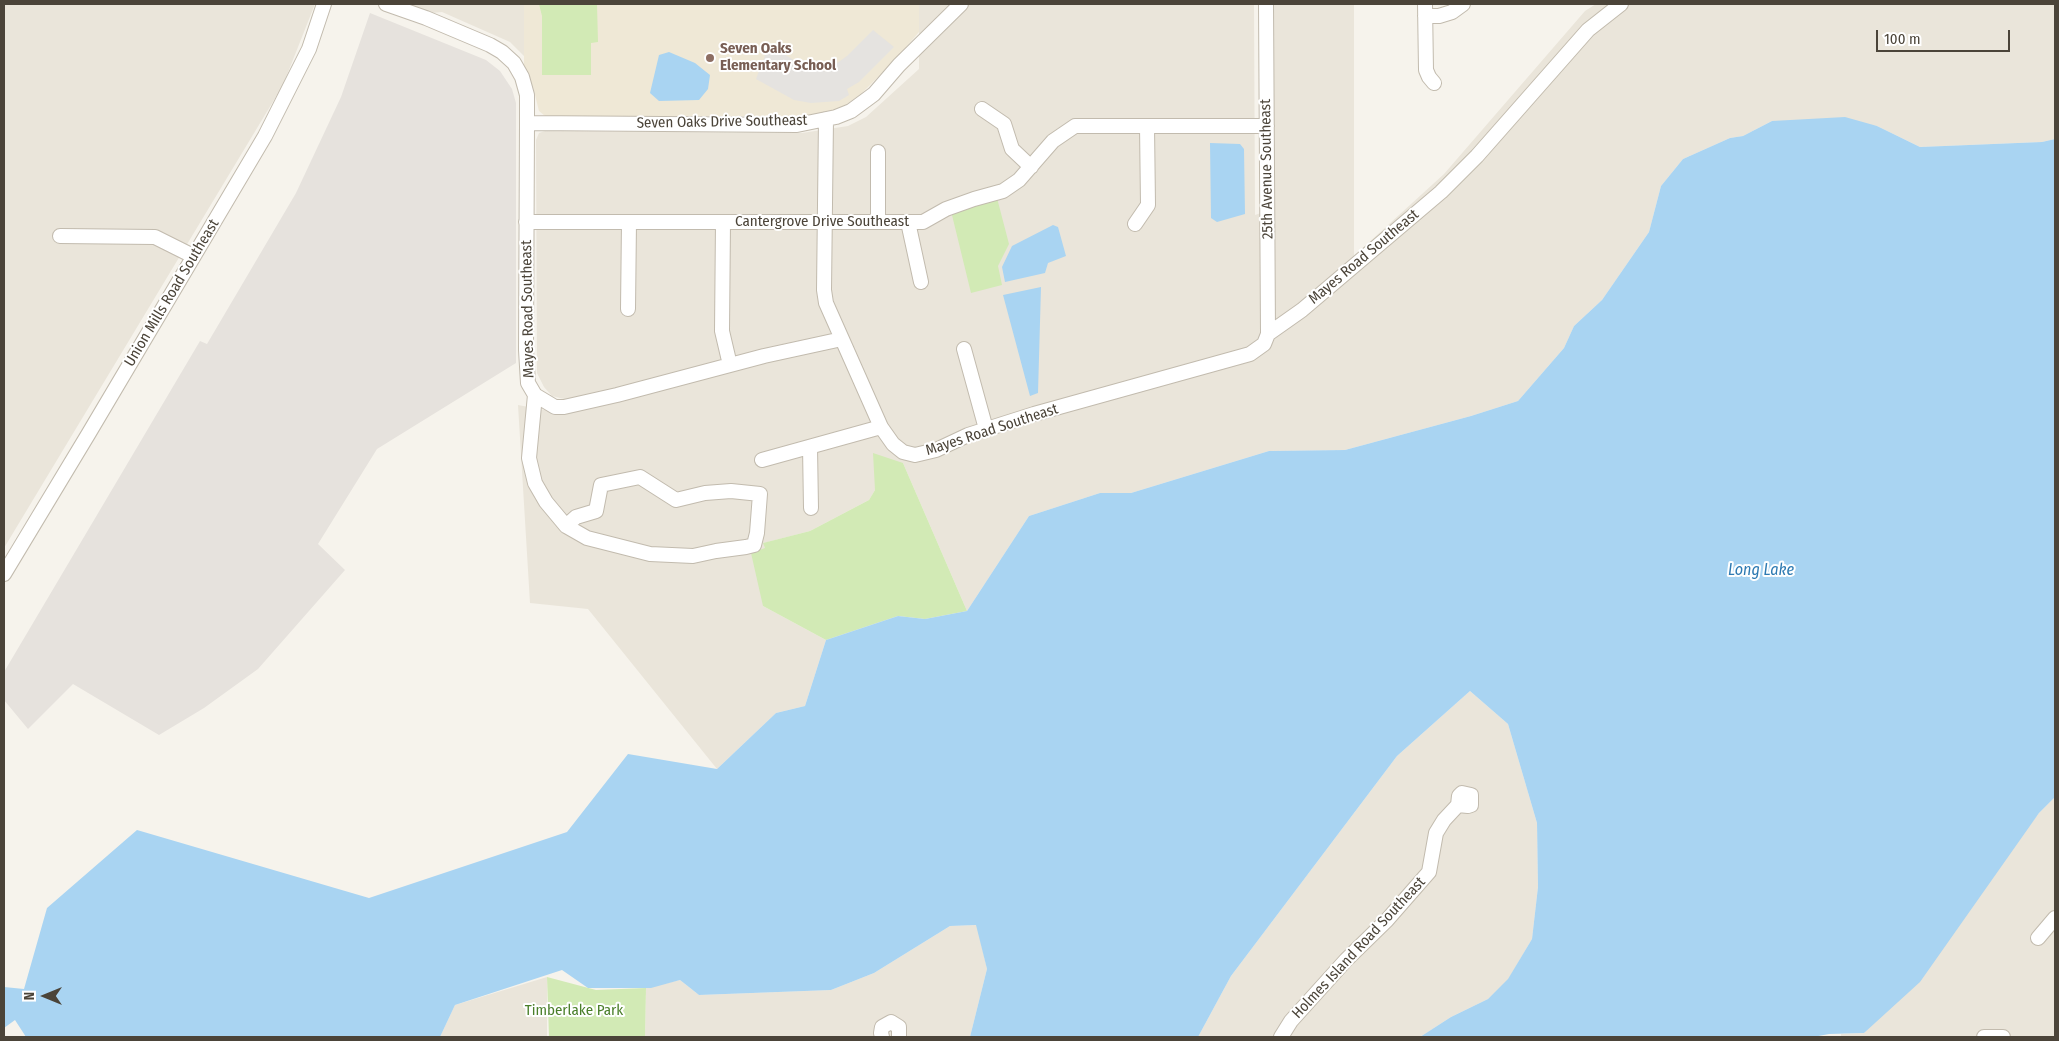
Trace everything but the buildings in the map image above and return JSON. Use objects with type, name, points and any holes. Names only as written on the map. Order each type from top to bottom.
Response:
[{"type":"street","name":"Union Mills Road Southeast","points":[[4,574],[219,215],[290,90],[309,49],[324,4]]},
{"type":"street","name":"Mayes Road Southeast","points":[[386,4],[426,18],[490,45],[502,52],[514,64],[522,77],[527,95],[528,123],[526,367],[528,383],[535,395],[555,407],[564,407],[842,338],[881,427],[893,444],[903,452],[915,455],[936,450],[986,429],[1250,354],[1264,344],[1268,334],[1294,317],[1441,192],[1477,156],[1588,30],[1621,4]]},
{"type":"street","name":"Seven Oaks Drive Southeast","points":[[528,123],[797,125],[826,119],[851,111],[874,94],[899,65],[961,4]]},
{"type":"street","name":"25th Avenue Southeast","points":[[1266,4],[1268,334]]},
{"type":"street","points":[[1434,83],[1428,78],[1426,70],[1425,10],[1445,14],[1463,4]]},
{"type":"street","points":[[982,109],[1004,124],[1012,149],[1031,167]]},
{"type":"street","points":[[826,119],[824,290],[826,303],[842,338]]},
{"type":"street","name":"Cantergrove Drive Southeast","points":[[526,222],[924,222],[946,209],[1004,191],[1019,180],[1053,141],[1075,126],[1267,126]]},
{"type":"street","points":[[1135,224],[1148,205],[1147,126]]},
{"type":"street","points":[[878,152],[878,222]]},
{"type":"street","points":[[628,309],[629,222]]},
{"type":"street","points":[[723,222],[722,331],[730,365]]},
{"type":"street","points":[[908,222],[921,282]]},
{"type":"street","points":[[60,236],[155,237],[193,256]]},
{"type":"street","points":[[964,348],[986,429]]},
{"type":"street","points":[[535,395],[529,458],[535,483],[546,502],[566,526],[587,538],[650,554],[693,556],[754,545],[759,521],[760,494],[722,491],[676,500],[640,477],[601,485],[596,511],[576,517],[566,526]]},
{"type":"street","points":[[762,460],[881,427]]},
{"type":"street","points":[[810,447],[811,508]]},
{"type":"street","name":"Holmes Island Road Southeast","points":[[1281,1037],[1291,1021],[1340,967],[1387,920],[1429,872],[1434,856],[1436,833],[1447,815],[1458,805]]},
{"type":"street","points":[[2038,938],[2055,918]]},
{"type":"street","points":[[882,1037],[882,1027],[891,1022],[899,1027],[899,1037]]},
{"type":"street","points":[[1984,1037],[2003,1037]]},
{"type":"shaded area","points":[[4,4],[315,4],[283,85],[4,548]]},
{"type":"shaded area","points":[[409,4],[524,4],[524,56],[510,42],[442,12],[432,13]]},
{"type":"shaded area","name":"Seven Oaks Elementary School","points":[[524,4],[919,4],[919,32],[895,60],[862,93],[843,107],[816,116],[545,116],[539,111],[533,87],[524,67]]},
{"type":"shaded area","points":[[919,4],[1254,4],[1255,215],[1273,209],[1270,4],[1354,4],[1354,256],[1444,174],[1585,11],[1596,4],[2055,4],[2055,139],[2042,142],[1920,147],[1877,126],[1772,121],[1743,136],[1730,138],[1683,159],[1661,186],[1649,232],[1602,300],[1574,326],[1564,348],[1518,401],[1471,416],[1345,450],[1269,451],[1131,493],[1100,493],[1029,516],[967,611],[903,463],[875,490],[869,500],[810,531],[764,543],[763,606],[826,640],[805,706],[776,713],[717,769],[588,609],[530,603],[518,405],[567,414],[564,399],[552,396],[544,387],[537,373],[536,140],[539,133],[545,131],[802,133],[848,126],[866,117],[919,69]]},
{"type":"shaded area","points":[[370,13],[486,60],[500,71],[512,89],[516,103],[516,363],[377,449],[318,544],[345,570],[258,669],[204,708],[159,735],[73,684],[28,729],[4,700],[4,672],[200,341],[207,344],[296,193],[341,97]]},
{"type":"shaded area","points":[[873,30],[894,47],[859,82],[847,89],[849,95],[839,101],[811,103],[794,100],[756,79],[769,45],[805,67],[829,72],[833,66],[847,56]]},
{"type":"shaded area","points":[[1470,691],[1508,724],[1537,823],[1538,887],[1532,939],[1508,980],[1488,999],[1451,1017],[1420,1037],[1198,1037],[1231,976],[1397,756]]},
{"type":"shaded area","points":[[2055,797],[2055,1037],[1841,1037],[1841,1034],[1864,1033],[2039,813]]},
{"type":"shaded area","points":[[977,925],[987,969],[970,1037],[645,1037],[646,988],[680,980],[699,995],[831,990],[874,973],[950,926]]},
{"type":"shaded area","points":[[547,977],[547,1037],[440,1037],[455,1005]]},
{"type":"green space","points":[[539,4],[597,4],[598,42],[591,43],[591,75],[542,75],[542,16]]},
{"type":"green space","points":[[997,198],[1009,244],[998,266],[1002,285],[971,293],[951,211]]},
{"type":"green space","points":[[873,453],[903,463],[967,611],[925,619],[898,616],[826,640],[763,606],[751,553],[765,548],[763,543],[810,531],[869,500],[875,490]]},
{"type":"green space","name":"Timberlake Park","points":[[547,977],[596,990],[646,988],[645,1037],[549,1037]]},
{"type":"water","points":[[669,52],[695,63],[710,75],[708,89],[699,100],[659,101],[650,93],[659,55]]},
{"type":"water","name":"Long Lake","points":[[1845,117],[1877,126],[1920,147],[2042,142],[2055,139],[2055,797],[2039,813],[1920,982],[1864,1033],[1829,1034],[1813,1037],[1420,1037],[1451,1017],[1488,999],[1508,979],[1532,939],[1538,887],[1537,823],[1508,724],[1470,691],[1397,756],[1231,976],[1198,1037],[970,1037],[987,969],[976,925],[950,926],[874,973],[831,990],[699,995],[680,980],[651,988],[588,988],[562,970],[455,1005],[440,1037],[26,1037],[15,1020],[4,1028],[4,987],[24,989],[47,908],[137,830],[369,898],[567,832],[628,754],[717,769],[776,713],[805,706],[826,640],[898,616],[925,619],[967,611],[1029,516],[1100,493],[1131,493],[1269,451],[1345,450],[1471,416],[1518,401],[1564,348],[1574,326],[1602,300],[1649,232],[1661,186],[1683,159],[1730,138],[1743,136],[1772,121]]},
{"type":"water","points":[[1210,143],[1240,144],[1244,149],[1245,214],[1217,222],[1211,218]]},
{"type":"water","points":[[1053,225],[1058,227],[1066,256],[1048,263],[1045,273],[1005,282],[1002,267],[1012,246]]},
{"type":"water","points":[[1041,287],[1038,393],[1030,396],[1003,295]]},
{"type":"place","name":"Seven Oaks Elementary School","points":[[710,58]]}]
